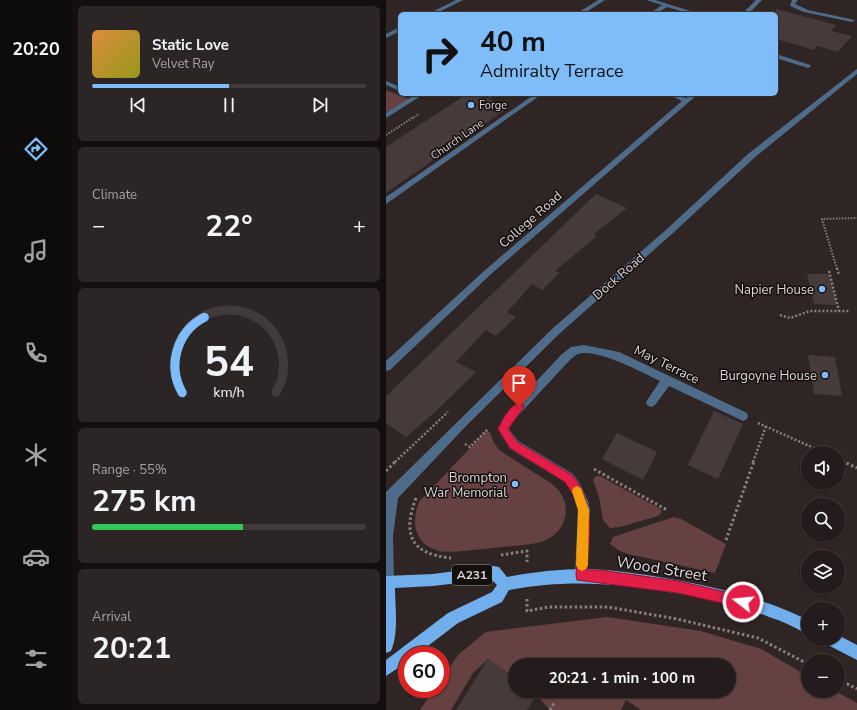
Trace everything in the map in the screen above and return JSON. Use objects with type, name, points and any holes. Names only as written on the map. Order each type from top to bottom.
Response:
[{"type":"main road","name":"A231","points":[[387,582],[433,580],[494,572],[505,584]]},
{"type":"main road","name":"Wood Street","points":[[505,584],[545,578],[600,576],[678,587],[728,597],[788,616],[801,623]]},
{"type":"main road","points":[[386,646],[389,623],[387,582]]},
{"type":"main road","points":[[386,669],[453,618],[497,597],[505,584]]},
{"type":"main road","points":[[844,646],[857,653]]},
{"type":"street","points":[[435,12],[460,0]]},
{"type":"street","points":[[582,12],[602,0]]},
{"type":"street","points":[[649,0],[690,12]]},
{"type":"street","points":[[747,12],[759,0]]},
{"type":"street","points":[[795,0],[792,5],[806,10],[852,20]]},
{"type":"street","points":[[655,12],[666,5]]},
{"type":"street","points":[[386,36],[398,30]]},
{"type":"street","points":[[778,57],[808,66]]},
{"type":"street","name":"Dock Road","points":[[387,582],[389,496],[555,332],[670,231],[751,156],[857,72]]},
{"type":"street","points":[[386,83],[398,88]]},
{"type":"street","points":[[386,116],[416,96]]},
{"type":"street","name":"Church Lane","points":[[386,201],[536,96]]},
{"type":"street","points":[[675,96],[687,101]]},
{"type":"street","name":"College Road","points":[[386,367],[487,273],[693,96]]},
{"type":"street","name":"May Terrace","points":[[581,576],[584,510],[576,488],[566,476],[514,445],[502,429],[510,417],[565,358],[575,350],[592,349],[615,355],[743,416]]},
{"type":"street","points":[[651,402],[667,380]]},
{"type":"path","points":[[386,135],[424,110]]},
{"type":"path","points":[[839,275],[822,219],[857,218]]},
{"type":"path","points":[[828,271],[839,311]]},
{"type":"path","points":[[780,315],[790,318],[810,311],[849,311]]},
{"type":"path","points":[[743,416],[810,446]]},
{"type":"path","points":[[726,540],[766,426]]},
{"type":"path","points":[[465,444],[470,447],[486,429]]},
{"type":"path","points":[[386,471],[403,455]]},
{"type":"path","points":[[845,462],[857,468]]},
{"type":"path","points":[[594,469],[668,510]]},
{"type":"path","points":[[418,494],[411,508],[409,518],[409,527],[414,543],[426,554],[438,558],[455,558]]},
{"type":"path","points":[[496,555],[527,551],[527,559]]},
{"type":"path","points":[[527,606],[527,612],[549,607],[608,607],[677,619],[758,638],[801,660]]},
{"type":"path","points":[[845,683],[857,689]]},
{"type":"path","points":[[550,710],[554,703]]},
{"type":"shaded area","points":[[386,90],[398,96],[409,99],[386,113]]},
{"type":"shaded area","points":[[486,431],[490,432],[493,441],[499,450],[552,484],[559,492],[564,500],[566,509],[562,526],[556,534],[538,543],[451,552],[443,552],[431,548],[420,538],[415,525],[419,502]]},
{"type":"shaded area","points":[[596,476],[600,476],[659,508],[662,512],[658,516],[620,527],[610,528],[603,520],[599,497],[593,480]]},
{"type":"shaded area","points":[[674,517],[681,519],[726,544],[715,573],[628,554],[620,551],[610,544],[613,537]]},
{"type":"shaded area","points":[[607,617],[701,631],[761,649],[801,672],[801,698],[845,698],[845,696],[857,703],[857,710],[641,710],[626,700],[621,710],[550,710],[539,698],[736,698],[736,658],[508,658],[508,673],[488,659],[473,673],[451,710],[420,710],[428,698],[450,698],[450,666],[459,654],[486,632]]},
{"type":"building","points":[[776,9],[836,25],[831,31],[852,36],[838,52],[817,46],[814,50],[778,40],[778,12],[776,12]]},
{"type":"building","points":[[464,96],[480,96],[509,107],[386,193],[386,147]]},
{"type":"building","points":[[596,194],[627,208],[594,234],[597,236],[555,271],[560,273],[542,290],[532,284],[507,312],[516,317],[496,336],[486,330],[456,362],[476,372],[434,413],[406,437],[386,423],[386,396]]},
{"type":"building","name":"Napier House","points":[[807,274],[829,274],[837,305],[814,304]]},
{"type":"building","name":"Burgoyne House","points":[[808,355],[835,357],[842,396],[814,394]]},
{"type":"building","points":[[714,411],[743,424],[718,479],[688,465]]},
{"type":"building","points":[[617,433],[657,452],[643,480],[602,459]]},
{"type":"building","points":[[488,659],[508,673],[508,698],[534,698],[527,710],[456,710]]},
{"type":"slow traffic","points":[[577,491],[584,510],[582,565]]},
{"type":"place","name":"Forge","points":[[471,105]]},
{"type":"place","name":"Napier House","points":[[822,289]]},
{"type":"place","name":"Burgoyne House","points":[[825,375]]},
{"type":"place","name":"Brompton War Memorial","points":[[515,484]]},
{"type":"route","points":[[519,407],[502,429],[514,445],[569,478],[582,502],[584,522],[581,576],[600,576],[678,587],[728,597],[743,602]]}]
